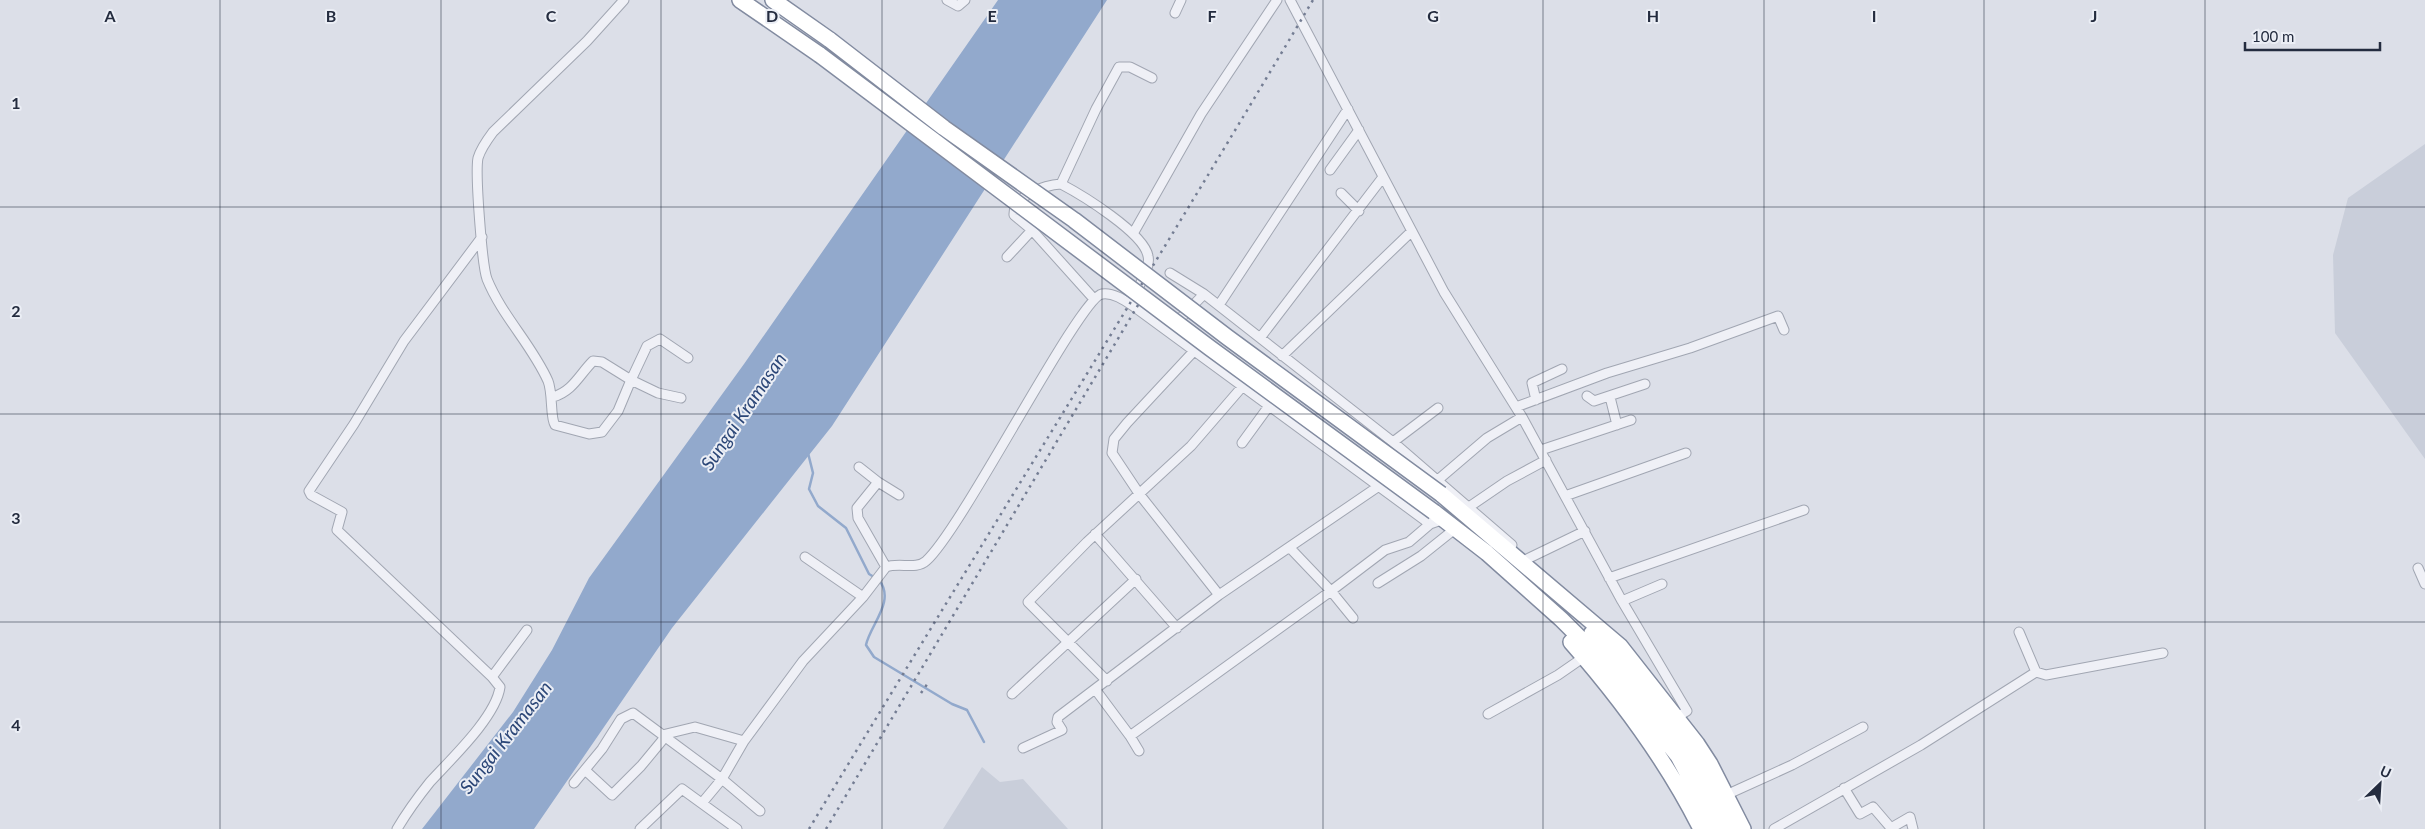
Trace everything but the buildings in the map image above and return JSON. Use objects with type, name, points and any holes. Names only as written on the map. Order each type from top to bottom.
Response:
[{"type":"highway","points":[[740,0],[820,55],[1441,521],[1518,581],[1595,652],[1688,750],[1701,771],[1729,829]]},
{"type":"highway","points":[[773,0],[830,40],[944,128],[1074,220],[1227,337],[1440,487],[1620,646],[1677,717],[1710,764],[1743,829]]},
{"type":"highway","points":[[1527,564],[1678,756],[1717,829]]},
{"type":"highway","points":[[1595,652],[1604,680],[1671,774],[1682,791],[1701,829]]},
{"type":"street","points":[[624,0],[587,41],[493,132],[482,148],[477,172],[486,278],[547,380],[552,397],[552,418],[555,425],[597,434],[606,429],[618,410],[642,354],[651,343],[660,339],[688,358]]},
{"type":"street","points":[[947,0],[958,6],[965,0]]},
{"type":"street","points":[[1175,13],[1181,0]]},
{"type":"street","points":[[1134,232],[1201,114],[1277,0]]},
{"type":"street","points":[[1290,0],[1444,292],[1522,417],[1622,600],[1687,710],[1677,717]]},
{"type":"street","points":[[1061,184],[1096,109],[1119,67],[1130,66],[1152,78]]},
{"type":"street","points":[[1219,306],[1348,109]]},
{"type":"street","points":[[1330,170],[1359,130]]},
{"type":"street","points":[[1260,338],[1359,211],[1383,177]]},
{"type":"street","points":[[1094,299],[1032,230],[1014,214],[1014,210],[1030,193],[1040,187],[1061,184],[1134,232],[1146,251],[1148,262],[1130,304]]},
{"type":"street","points":[[1341,193],[1359,211]]},
{"type":"street","points":[[1007,257],[1032,230]]},
{"type":"street","points":[[1282,356],[1412,231]]},
{"type":"street","points":[[397,829],[415,801],[454,758],[496,701],[500,687],[337,530],[342,512],[309,491],[354,424],[404,341],[482,237]]},
{"type":"street","points":[[1170,273],[1204,294],[1393,442],[1440,487],[1469,507],[1527,564],[1585,530]]},
{"type":"street","points":[[702,803],[722,779],[744,741],[804,661],[863,597],[883,570],[921,564],[929,558],[962,512],[1073,329],[1094,299],[1102,294],[1118,297],[1130,304],[1379,486],[1441,521]]},
{"type":"street","points":[[1167,332],[1204,294]]},
{"type":"street","points":[[1516,408],[1607,373],[1690,348],[1778,316],[1784,330]]},
{"type":"street","points":[[1194,350],[1127,423],[1111,446],[1112,453],[1140,495],[1219,596]]},
{"type":"street","points":[[552,397],[563,394],[570,389],[593,361],[602,362],[631,380],[658,393],[680,398]]},
{"type":"street","points":[[1536,400],[1532,383],[1562,369]]},
{"type":"street","points":[[1587,396],[1592,401],[1610,397],[1645,384]]},
{"type":"street","points":[[1107,681],[1028,602],[1095,534],[1140,495],[1191,446],[1242,387]]},
{"type":"street","points":[[1610,397],[1617,425]]},
{"type":"street","points":[[1242,443],[1269,406]]},
{"type":"street","points":[[1393,442],[1438,408]]},
{"type":"street","points":[[1440,487],[1487,438],[1522,417]]},
{"type":"street","points":[[1541,450],[1632,420]]},
{"type":"street","points":[[1565,496],[1686,453]]},
{"type":"street","points":[[1469,507],[1507,480],[1546,460]]},
{"type":"street","points":[[860,467],[878,482],[899,495]]},
{"type":"street","points":[[878,482],[859,502],[857,513],[883,570]]},
{"type":"street","points":[[1023,748],[1062,730],[1057,722],[1058,717],[1219,596],[1379,486]]},
{"type":"street","points":[[1610,578],[1804,510]]},
{"type":"street","points":[[1378,583],[1421,556],[1441,521]]},
{"type":"street","points":[[1130,736],[1385,550],[1409,542],[1441,521]]},
{"type":"street","points":[[1095,534],[1177,628]]},
{"type":"street","points":[[1290,548],[1331,591],[1353,618]]},
{"type":"street","points":[[805,557],[863,597]]},
{"type":"street","points":[[2418,568],[2425,584]]},
{"type":"street","points":[[1012,694],[1136,579]]},
{"type":"street","points":[[1622,600],[1662,584]]},
{"type":"street","points":[[492,678],[528,630]]},
{"type":"street","points":[[2019,632],[2036,672]]},
{"type":"street","points":[[1488,714],[1595,652]]},
{"type":"street","points":[[1774,829],[1920,745],[2036,672],[2046,675],[2163,653]]},
{"type":"street","points":[[1095,689],[1139,751]]},
{"type":"street","points":[[574,783],[608,742],[621,719],[629,714],[639,716],[722,779],[760,811]]},
{"type":"street","points":[[585,770],[612,794],[641,766],[664,736],[695,727],[744,741]]},
{"type":"street","points":[[1726,795],[1792,765],[1863,727]]},
{"type":"street","points":[[1844,788],[1860,814],[1873,807],[1891,828],[1910,818],[1913,829]]},
{"type":"street","points":[[640,829],[680,789],[686,790],[737,829]]},
{"type":"shaded area","points":[[2425,144],[2425,459],[2335,333],[2333,255],[2348,198]]},
{"type":"shaded area","points":[[982,767],[1000,782],[1023,779],[1068,829],[943,829]]},
{"type":"water","name":"Sungai Kramasan","points":[[998,0],[1107,0],[832,426],[672,628],[534,829],[422,829],[513,712],[552,650],[589,578],[744,364]]},
{"type":"waterway","points":[[808,453],[813,473],[809,489],[818,506],[846,528],[869,574],[874,577]]},
{"type":"waterway","points":[[879,580],[885,596],[866,645],[874,657],[952,704],[967,710],[984,742]]},
{"type":"railway","points":[[809,829],[1313,0]]},
{"type":"railway","points":[[826,829],[1147,290]]},
{"type":"railway","points":[[921,693],[928,683]]}]
